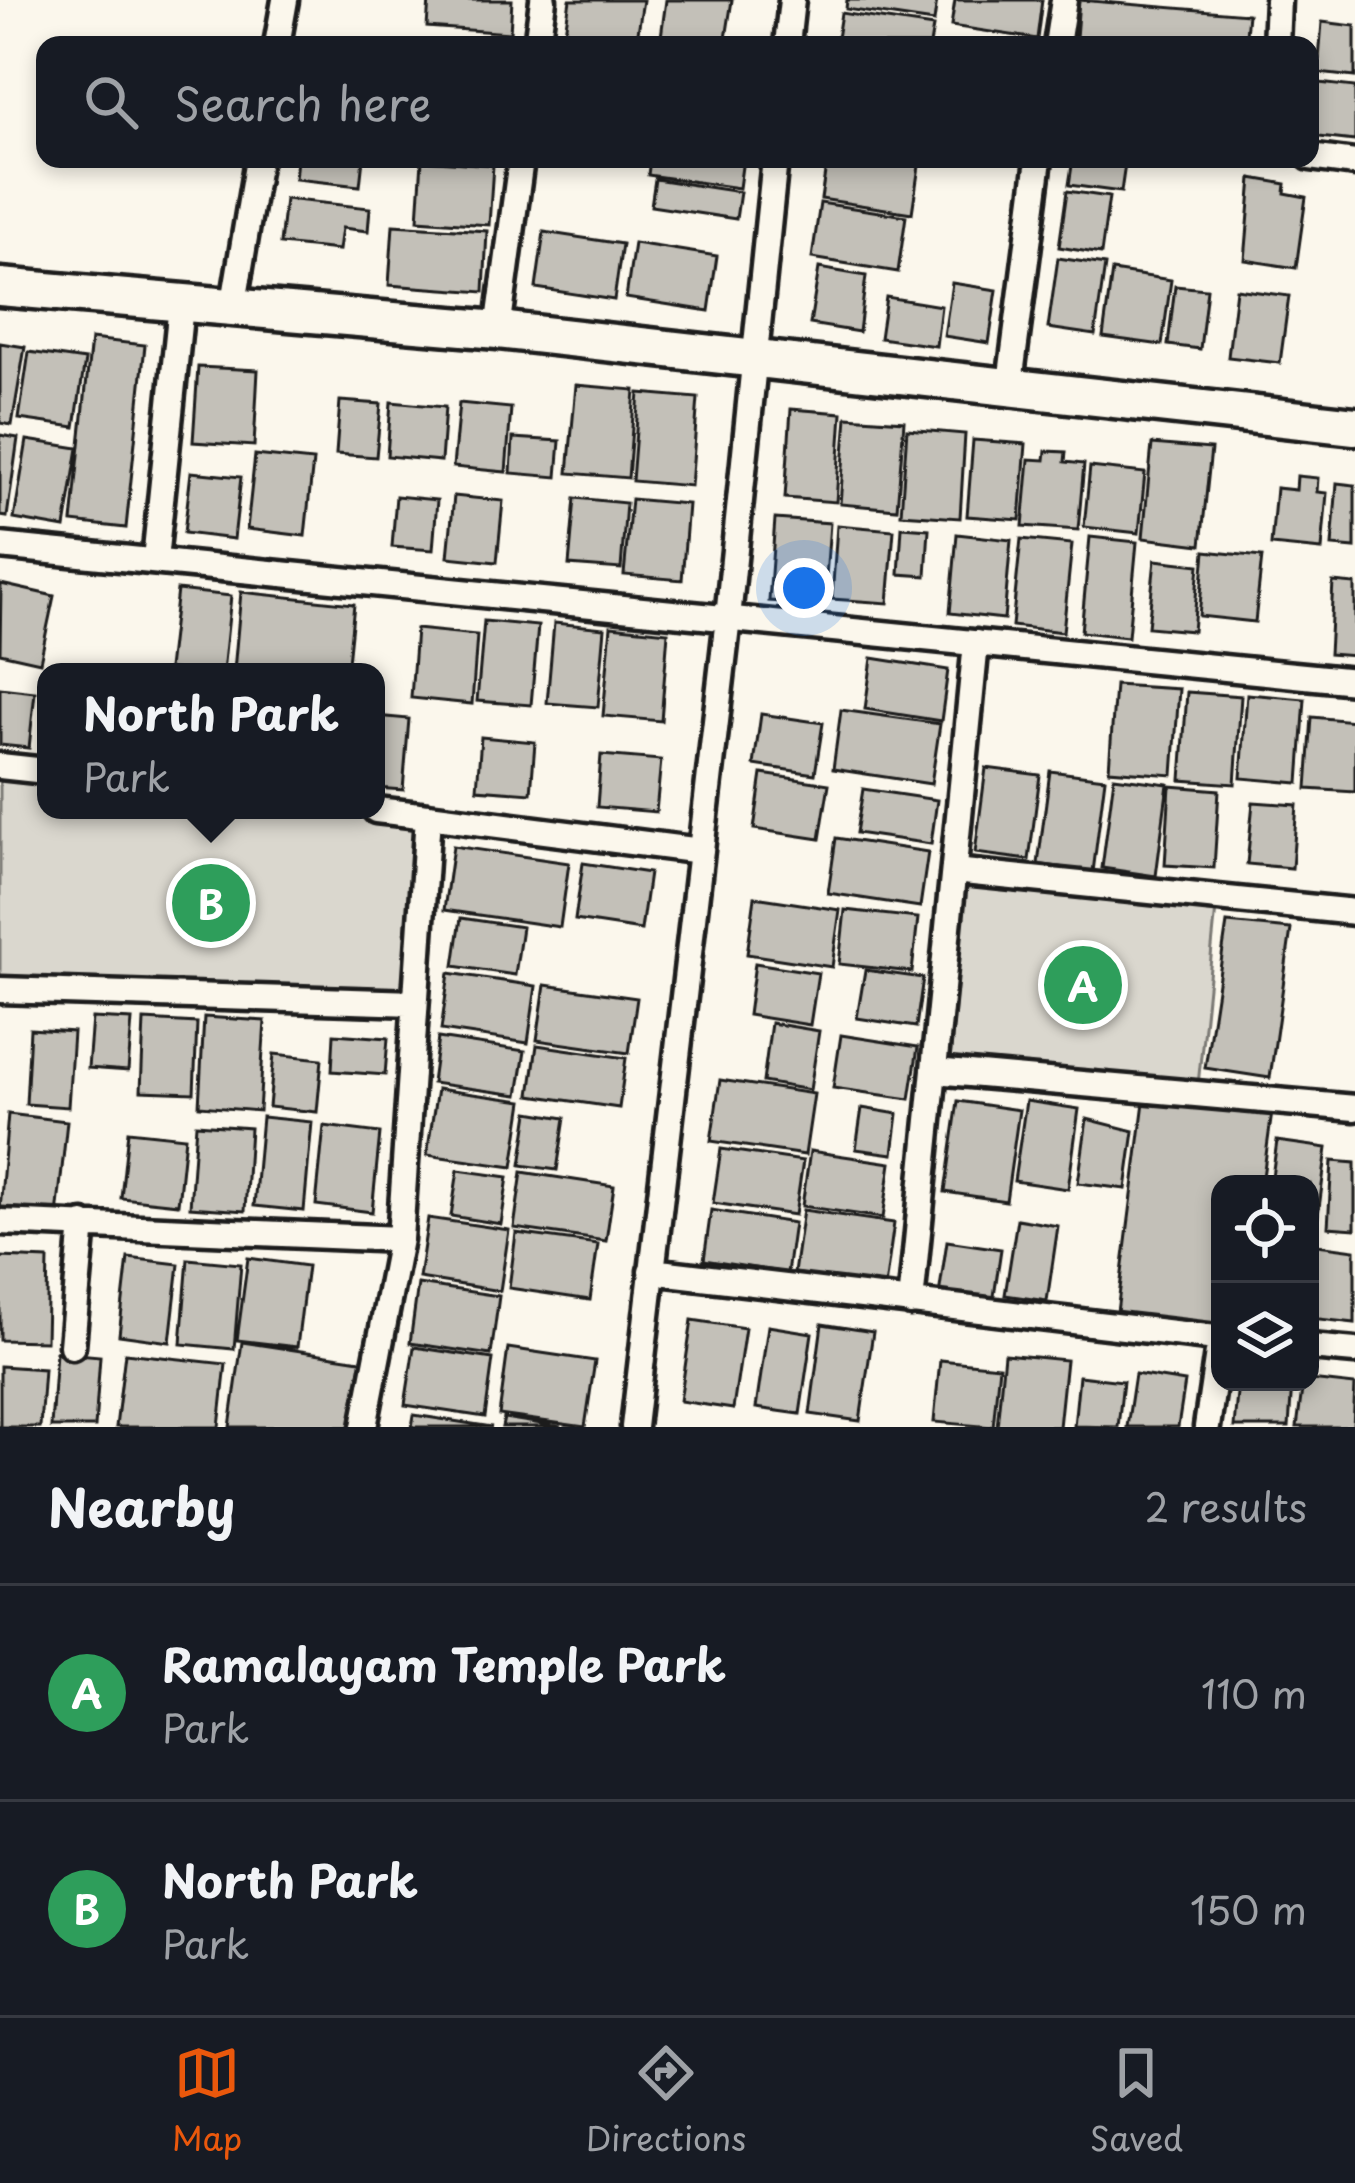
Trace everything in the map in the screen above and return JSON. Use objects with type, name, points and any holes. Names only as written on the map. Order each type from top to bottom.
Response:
[{"type":"street","points":[[279,36],[285,0]]},
{"type":"street","points":[[538,36],[543,0]]},
{"type":"street","points":[[789,36],[792,0]]},
{"type":"street","points":[[1058,36],[1064,0]]},
{"type":"street","points":[[1276,36],[1278,0]]},
{"type":"street","points":[[1319,158],[1355,163]]},
{"type":"street","points":[[233,309],[256,168]]},
{"type":"street","points":[[498,330],[520,168]]},
{"type":"street","points":[[634,1427],[728,618],[774,168]]},
{"type":"street","points":[[1010,383],[1038,168]]},
{"type":"street","points":[[0,287],[498,330],[1010,383],[1355,426]]},
{"type":"street","points":[[155,560],[182,304]]},
{"type":"street","points":[[0,546],[1355,681]]},
{"type":"street","points":[[911,1303],[976,643]]},
{"type":"street","points":[[0,766],[37,770]]},
{"type":"street","points":[[385,811],[701,851]]},
{"type":"street","points":[[364,1427],[400,1239],[428,816]]},
{"type":"street","points":[[954,871],[1355,912]]},
{"type":"street","points":[[0,990],[415,1003]]},
{"type":"street","points":[[935,1071],[1355,1108]]},
{"type":"street","points":[[0,1222],[400,1239]]},
{"type":"street","points":[[72,1346],[83,1224]]},
{"type":"street","points":[[652,1271],[1211,1337]]},
{"type":"street","points":[[1319,1348],[1355,1351]]},
{"type":"street","points":[[1208,1427],[1212,1391]]},
{"type":"shaded area","points":[[0,768],[37,773],[37,819],[385,819],[385,811],[428,816],[415,1003],[0,990]]},
{"type":"shaded area","points":[[966,884],[1216,908],[1198,1085],[950,1061]]},
{"type":"building","points":[[429,0],[512,0],[510,33],[427,27]]},
{"type":"building","points":[[570,0],[643,0],[637,36],[564,36]]},
{"type":"building","points":[[666,0],[732,0],[726,36],[661,36]]},
{"type":"building","points":[[847,0],[937,0],[934,22],[846,9]]},
{"type":"building","points":[[955,0],[1042,0],[1037,36],[951,26]]},
{"type":"building","points":[[1079,0],[1248,14],[1246,36],[1076,36]]},
{"type":"building","points":[[841,13],[933,27],[932,36],[837,36]]},
{"type":"building","points":[[1322,22],[1355,26],[1355,77],[1319,73]]},
{"type":"building","points":[[1319,83],[1355,87],[1355,141],[1319,137]]},
{"type":"building","points":[[296,168],[362,168],[360,186],[295,179]]},
{"type":"building","points":[[421,168],[493,168],[489,225],[418,220]]},
{"type":"building","points":[[649,168],[742,168],[739,188],[648,175]]},
{"type":"building","points":[[826,168],[919,168],[912,213],[821,199]]},
{"type":"building","points":[[1072,168],[1124,168],[1121,192],[1069,185]]},
{"type":"building","points":[[1252,178],[1286,184],[1285,193],[1306,197],[1296,268],[1245,260]]},
{"type":"building","points":[[655,179],[740,192],[736,219],[651,206]]},
{"type":"building","points":[[1067,191],[1109,197],[1101,254],[1059,247]]},
{"type":"building","points":[[285,199],[370,208],[368,231],[342,228],[339,250],[280,244]]},
{"type":"building","points":[[820,203],[906,216],[898,272],[812,258]]},
{"type":"building","points":[[393,225],[487,231],[484,292],[389,285]]},
{"type":"building","points":[[544,232],[622,244],[614,300],[536,288]]},
{"type":"building","points":[[634,243],[717,256],[709,311],[626,298]]},
{"type":"building","points":[[1058,258],[1105,265],[1095,335],[1048,328]]},
{"type":"building","points":[[819,268],[866,276],[859,332],[810,324]]},
{"type":"building","points":[[1112,271],[1171,280],[1162,345],[1103,337]]},
{"type":"building","points":[[952,283],[997,290],[989,343],[944,336]]},
{"type":"building","points":[[1175,286],[1207,289],[1200,349],[1168,345]]},
{"type":"building","points":[[1236,289],[1289,296],[1280,363],[1228,357]]},
{"type":"building","points":[[886,297],[941,306],[936,346],[880,338]]},
{"type":"building","points":[[91,339],[145,345],[126,528],[72,522]]},
{"type":"building","points":[[0,343],[25,347],[12,425],[0,423]]},
{"type":"building","points":[[29,352],[85,360],[75,427],[19,419]]},
{"type":"building","points":[[198,367],[258,370],[254,446],[193,442]]},
{"type":"building","points":[[576,385],[635,390],[628,478],[568,473]]},
{"type":"building","points":[[639,393],[698,398],[691,486],[632,481]]},
{"type":"building","points":[[340,401],[381,404],[376,457],[336,454]]},
{"type":"building","points":[[391,402],[445,407],[441,461],[387,456]]},
{"type":"building","points":[[459,403],[511,408],[506,472],[453,467]]},
{"type":"building","points":[[791,409],[842,413],[836,502],[785,498]]},
{"type":"building","points":[[847,417],[904,421],[897,509],[840,504]]},
{"type":"building","points":[[907,429],[965,434],[960,518],[901,514]]},
{"type":"building","points":[[0,435],[18,438],[7,517],[0,516]]},
{"type":"building","points":[[513,438],[560,441],[557,477],[511,473]]},
{"type":"building","points":[[27,440],[78,448],[65,528],[14,519]]},
{"type":"building","points":[[973,440],[1026,444],[1020,520],[967,516]]},
{"type":"building","points":[[1152,444],[1211,449],[1201,545],[1143,538]]},
{"type":"building","points":[[1046,451],[1066,452],[1065,462],[1084,464],[1078,530],[1023,526],[1029,459],[1045,460]]},
{"type":"building","points":[[255,455],[313,461],[305,536],[247,529]]},
{"type":"building","points":[[1090,467],[1145,473],[1139,533],[1084,527]]},
{"type":"building","points":[[191,472],[241,477],[234,539],[184,533]]},
{"type":"building","points":[[1297,476],[1318,478],[1317,492],[1327,493],[1322,550],[1271,545],[1276,488],[1296,490]]},
{"type":"building","points":[[1337,483],[1355,485],[1355,548],[1332,546]]},
{"type":"building","points":[[396,496],[437,500],[433,550],[392,547]]},
{"type":"building","points":[[454,496],[503,501],[497,562],[448,557]]},
{"type":"building","points":[[575,498],[626,503],[621,569],[569,565]]},
{"type":"building","points":[[631,499],[688,504],[682,580],[624,575]]},
{"type":"building","points":[[775,519],[830,523],[824,605],[769,601]]},
{"type":"building","points":[[837,525],[894,530],[888,603],[832,599]]},
{"type":"building","points":[[902,527],[929,529],[926,576],[899,574]]},
{"type":"building","points":[[957,534],[1011,540],[1004,619],[950,613]]},
{"type":"building","points":[[1090,537],[1137,542],[1128,637],[1081,632]]},
{"type":"building","points":[[1021,539],[1072,544],[1063,632],[1012,626]]},
{"type":"building","points":[[1205,551],[1262,557],[1255,622],[1199,616]]},
{"type":"building","points":[[1155,560],[1199,565],[1193,631],[1148,627]]},
{"type":"building","points":[[1333,582],[1355,584],[1355,656],[1329,654]]},
{"type":"building","points":[[1,584],[54,596],[40,662],[0,653]]},
{"type":"building","points":[[177,590],[231,596],[224,663],[169,663]]},
{"type":"building","points":[[241,592],[354,604],[348,663],[235,663]]},
{"type":"building","points":[[484,621],[538,626],[531,705],[477,701]]},
{"type":"building","points":[[554,623],[605,628],[598,707],[547,703]]},
{"type":"building","points":[[611,626],[668,632],[661,721],[603,716]]},
{"type":"building","points":[[416,629],[477,635],[472,704],[411,698]]},
{"type":"building","points":[[872,658],[948,670],[941,721],[865,709]]},
{"type":"building","points":[[1115,685],[1179,689],[1173,775],[1109,770]]},
{"type":"building","points":[[0,688],[35,692],[29,748],[0,745]]},
{"type":"building","points":[[1187,692],[1241,696],[1235,784],[1181,780]]},
{"type":"building","points":[[1247,694],[1305,699],[1299,783],[1241,778]]},
{"type":"building","points":[[841,710],[940,724],[931,784],[833,769]]},
{"type":"building","points":[[761,714],[823,723],[815,774],[754,765]]},
{"type":"building","points":[[385,717],[409,719],[403,790],[385,789]]},
{"type":"building","points":[[1312,717],[1355,721],[1355,792],[1307,789]]},
{"type":"building","points":[[481,737],[535,742],[531,793],[477,789]]},
{"type":"building","points":[[601,755],[661,760],[656,812],[597,807]]},
{"type":"building","points":[[986,768],[1040,775],[1029,860],[975,853]]},
{"type":"building","points":[[1050,771],[1105,778],[1093,872],[1038,864]]},
{"type":"building","points":[[762,774],[829,784],[820,839],[754,829]]},
{"type":"building","points":[[1114,777],[1168,784],[1156,876],[1102,868]]},
{"type":"building","points":[[1170,786],[1219,790],[1214,868],[1165,865]]},
{"type":"building","points":[[863,789],[937,800],[931,844],[856,833]]},
{"type":"building","points":[[1253,802],[1297,805],[1292,868],[1247,864]]},
{"type":"building","points":[[836,838],[928,852],[920,907],[828,893]]},
{"type":"building","points":[[453,846],[569,863],[560,927],[444,910]]},
{"type":"building","points":[[583,863],[649,873],[641,930],[575,920]]},
{"type":"building","points":[[755,897],[840,910],[832,967],[747,954]]},
{"type":"building","points":[[845,910],[918,918],[912,972],[839,964]]},
{"type":"building","points":[[461,918],[522,927],[515,975],[454,966]]},
{"type":"building","points":[[1227,923],[1291,929],[1270,1078],[1205,1068]]},
{"type":"building","points":[[755,963],[818,973],[810,1025],[748,1015]]},
{"type":"building","points":[[865,970],[923,978],[916,1027],[857,1018]]},
{"type":"building","points":[[449,973],[536,986],[528,1043],[441,1030]]},
{"type":"building","points":[[545,985],[637,998],[629,1053],[537,1040]]},
{"type":"building","points":[[204,1017],[265,1021],[259,1111],[199,1106]]},
{"type":"building","points":[[92,1018],[132,1020],[128,1071],[88,1068]]},
{"type":"building","points":[[144,1020],[197,1023],[194,1093],[141,1091]]},
{"type":"building","points":[[771,1023],[819,1031],[810,1090],[763,1082]]},
{"type":"building","points":[[30,1029],[73,1032],[68,1107],[26,1104]]},
{"type":"building","points":[[334,1034],[388,1038],[385,1075],[332,1071]]},
{"type":"building","points":[[841,1035],[918,1047],[910,1099],[833,1088]]},
{"type":"building","points":[[438,1038],[525,1051],[518,1095],[432,1083]]},
{"type":"building","points":[[537,1045],[626,1058],[619,1108],[530,1095]]},
{"type":"building","points":[[274,1054],[322,1059],[317,1112],[269,1107]]},
{"type":"building","points":[[720,1080],[814,1094],[805,1155],[711,1141]]},
{"type":"building","points":[[437,1089],[523,1101],[513,1167],[427,1155]]},
{"type":"building","points":[[1145,1094],[1273,1105],[1263,1175],[1211,1175],[1211,1330],[1116,1320]]},
{"type":"building","points":[[958,1101],[1019,1110],[1006,1201],[945,1192]]},
{"type":"building","points":[[1026,1101],[1079,1109],[1068,1189],[1014,1181]]},
{"type":"building","points":[[862,1108],[898,1114],[893,1154],[856,1149]]},
{"type":"building","points":[[529,1112],[565,1118],[557,1170],[521,1165]]},
{"type":"building","points":[[8,1114],[67,1121],[57,1216],[0,1210]]},
{"type":"building","points":[[262,1117],[312,1122],[304,1211],[254,1206]]},
{"type":"building","points":[[1087,1119],[1134,1131],[1126,1189],[1078,1183]]},
{"type":"building","points":[[196,1124],[250,1128],[245,1211],[190,1207]]},
{"type":"building","points":[[324,1126],[380,1133],[372,1212],[316,1205]]},
{"type":"building","points":[[128,1131],[185,1137],[178,1204],[121,1198]]},
{"type":"building","points":[[1277,1141],[1327,1148],[1319,1208],[1319,1175],[1272,1175]]},
{"type":"building","points":[[721,1149],[803,1161],[795,1215],[713,1203]]},
{"type":"building","points":[[810,1151],[891,1163],[883,1218],[802,1206]]},
{"type":"building","points":[[1332,1161],[1355,1163],[1355,1229],[1328,1227]]},
{"type":"building","points":[[458,1170],[508,1177],[501,1224],[451,1216]]},
{"type":"building","points":[[522,1172],[614,1186],[606,1241],[514,1228]]},
{"type":"building","points":[[711,1210],[794,1223],[787,1273],[704,1260]]},
{"type":"building","points":[[803,1210],[894,1223],[885,1287],[794,1273]]},
{"type":"building","points":[[428,1218],[509,1230],[500,1291],[419,1278]]},
{"type":"building","points":[[1017,1219],[1058,1226],[1047,1301],[1005,1295]]},
{"type":"building","points":[[516,1233],[598,1244],[590,1300],[509,1288]]},
{"type":"building","points":[[947,1241],[1001,1249],[993,1303],[939,1295]]},
{"type":"building","points":[[1319,1245],[1355,1250],[1355,1323],[1319,1319]]},
{"type":"building","points":[[0,1257],[48,1259],[46,1341],[0,1340]]},
{"type":"building","points":[[128,1258],[179,1264],[170,1342],[119,1335]]},
{"type":"building","points":[[248,1258],[307,1266],[297,1347],[237,1340]]},
{"type":"building","points":[[188,1259],[241,1264],[234,1349],[181,1344]]},
{"type":"building","points":[[418,1284],[499,1296],[491,1355],[410,1343]]},
{"type":"building","points":[[692,1320],[745,1328],[733,1409],[680,1401]]},
{"type":"building","points":[[822,1324],[873,1332],[860,1421],[810,1414]]},
{"type":"building","points":[[768,1326],[812,1333],[800,1414],[756,1408]]},
{"type":"building","points":[[242,1342],[367,1361],[357,1427],[230,1427]]},
{"type":"building","points":[[414,1347],[493,1359],[485,1417],[405,1405]]},
{"type":"building","points":[[508,1348],[595,1361],[585,1427],[499,1415]]},
{"type":"building","points":[[56,1352],[100,1356],[95,1427],[51,1427]]},
{"type":"building","points":[[125,1353],[226,1364],[219,1427],[116,1427]]},
{"type":"building","points":[[1004,1354],[1066,1360],[1059,1427],[997,1427]]},
{"type":"building","points":[[940,1360],[999,1366],[993,1427],[934,1422]]},
{"type":"building","points":[[0,1366],[44,1369],[40,1427],[0,1427]]},
{"type":"building","points":[[1135,1374],[1185,1382],[1178,1427],[1127,1427]]},
{"type":"building","points":[[1079,1376],[1123,1381],[1118,1427],[1074,1426]]},
{"type":"building","points":[[1319,1381],[1355,1385],[1353,1427],[1297,1427],[1302,1391],[1319,1391]]},
{"type":"building","points":[[1237,1391],[1291,1391],[1289,1427],[1234,1427]]},
{"type":"building","points":[[414,1415],[492,1427],[412,1427]]},
{"type":"building","points":[[504,1418],[561,1427],[502,1427]]},
{"type":"place","name":"North Park","points":[[211,903]]},
{"type":"place","name":"Ramalayam Temple Park","points":[[1083,985]]}]
